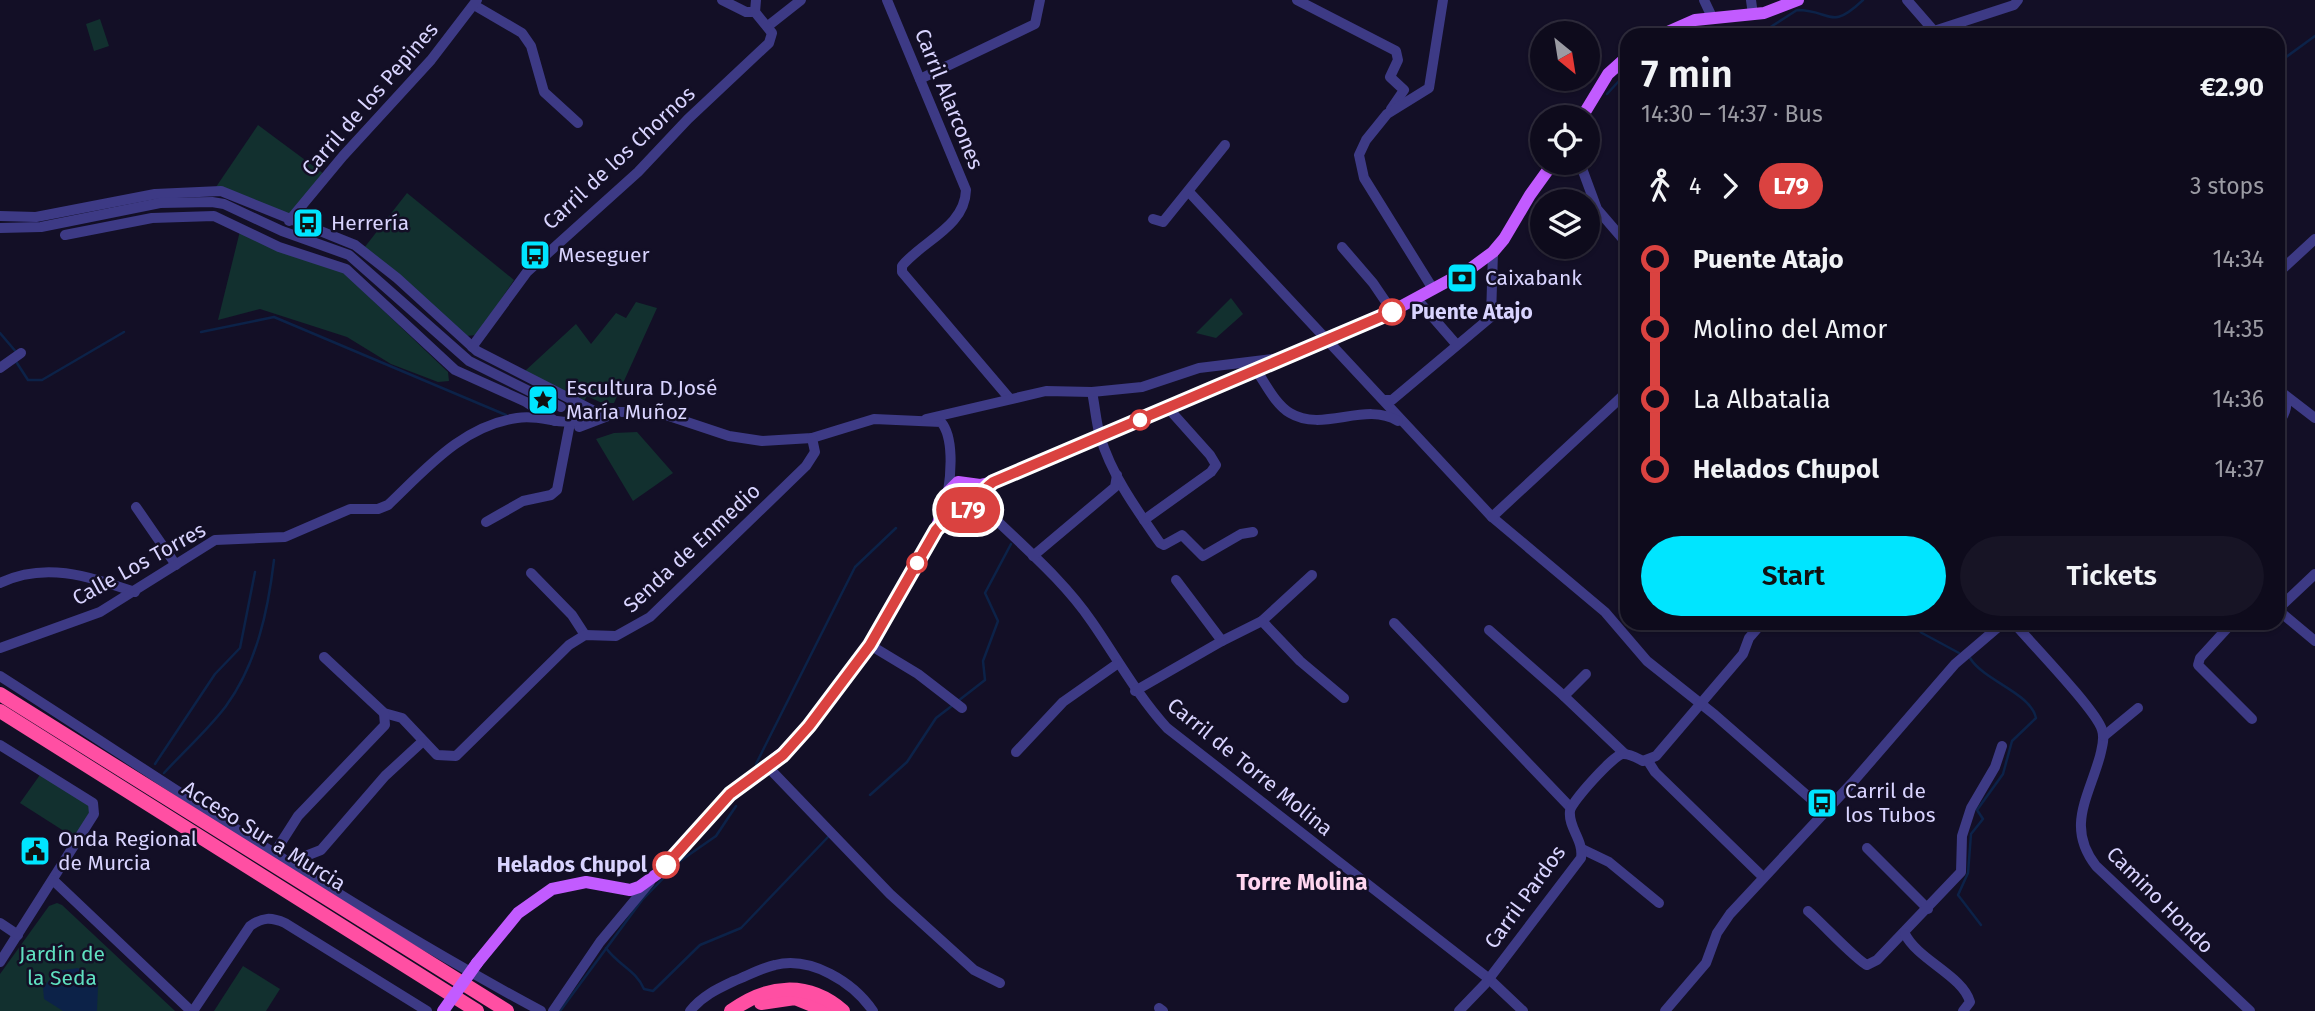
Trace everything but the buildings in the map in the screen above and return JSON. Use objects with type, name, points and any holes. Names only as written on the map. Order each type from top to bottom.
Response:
[{"type":"highway","name":"Acceso Sur a Murcia","points":[[0,694],[507,1011]]},
{"type":"highway","name":"Acceso Sur a Murcia","points":[[0,711],[477,1011]]},
{"type":"highway","points":[[434,986],[463,1011]]},
{"type":"highway","points":[[731,1011],[756,995],[783,988],[819,995],[843,1011]]},
{"type":"highway","points":[[747,1011],[773,999],[795,998],[827,1011]]},
{"type":"main road","points":[[1677,28],[1695,20],[1753,15],[1798,0]]},
{"type":"main road","points":[[1589,105],[1608,74],[1620,65]]},
{"type":"main road","points":[[443,1011],[477,963],[518,913],[540,895],[574,883],[635,888],[657,874],[730,794],[794,744],[870,645],[936,530],[948,494],[958,482],[974,489],[993,482],[1392,312],[1493,252],[1545,175]]},
{"type":"main road","points":[[936,530],[949,517],[975,504],[974,489]]},
{"type":"main road","points":[[948,494],[951,505],[966,510]]},
{"type":"street","points":[[722,0],[746,12],[755,12],[768,26],[801,0]]},
{"type":"street","points":[[755,12],[756,0]]},
{"type":"street","name":"Carril Alarcones","points":[[887,0],[966,195],[957,217],[914,253],[902,266],[902,272],[1010,399]]},
{"type":"street","points":[[920,79],[1035,24],[1040,0]]},
{"type":"street","points":[[1297,0],[1394,49],[1398,57],[1390,77],[1408,96],[1418,96]]},
{"type":"street","points":[[1387,114],[1429,88],[1443,0]]},
{"type":"street","points":[[1704,0],[1712,18]]},
{"type":"street","points":[[1751,0],[1753,15]]},
{"type":"street","points":[[1907,0],[1931,28]]},
{"type":"street","points":[[1943,28],[2014,5],[2018,0]]},
{"type":"street","points":[[475,3],[522,33],[531,46],[544,92],[578,123]]},
{"type":"street","name":"Carril de los Pepines","points":[[289,221],[343,156],[431,60],[475,3]]},
{"type":"street","name":"Carril de los Chornos","points":[[472,347],[527,272],[638,172],[688,119],[769,43],[772,33],[768,26]]},
{"type":"street","points":[[1404,90],[1366,139],[1359,155],[1360,167],[1364,178],[1433,289]]},
{"type":"street","points":[[1153,219],[1163,222],[1225,145]]},
{"type":"street","points":[[1584,175],[1597,209],[1620,236]]},
{"type":"street","points":[[0,216],[36,217],[155,194],[217,191],[244,199],[289,221],[340,237],[361,249],[472,347],[596,412],[657,412],[722,434],[762,441],[812,438],[874,419],[940,422],[946,429]]},
{"type":"street","points":[[1189,192],[1330,340],[1492,517],[1605,612],[1620,630]]},
{"type":"street","points":[[0,228],[41,227],[160,203],[225,204],[282,231],[349,255],[470,361],[561,407]]},
{"type":"street","points":[[65,235],[152,218],[214,216],[279,247],[330,261],[346,269],[455,370],[526,402],[558,423],[570,426],[592,424],[615,412]]},
{"type":"street","points":[[2285,267],[2315,239]]},
{"type":"street","points":[[1342,247],[1373,283],[1392,312]]},
{"type":"street","points":[[1382,398],[1392,400],[1491,317],[1493,252]]},
{"type":"street","points":[[1416,298],[1456,344]]},
{"type":"street","points":[[0,368],[20,352]]},
{"type":"street","points":[[920,420],[1045,391],[1092,392],[1142,387],[1199,368],[1287,358]]},
{"type":"street","points":[[1256,370],[1283,407],[1298,416],[1319,418],[1374,413],[1390,416],[1406,426]]},
{"type":"street","points":[[1092,392],[1100,437],[1116,474],[1128,497],[1161,544],[1182,535],[1202,556],[1241,534],[1253,532]]},
{"type":"street","points":[[2285,393],[2315,418]]},
{"type":"street","points":[[1374,413],[1383,406],[1382,398]]},
{"type":"street","points":[[1492,517],[1620,398]]},
{"type":"street","points":[[520,417],[529,408],[526,402]]},
{"type":"street","points":[[1144,520],[1211,472],[1216,465],[1168,408]]},
{"type":"street","points":[[948,494],[949,453],[946,429],[948,416],[956,410]]},
{"type":"street","points":[[570,426],[596,412]]},
{"type":"street","name":"Calle Los Torres","points":[[0,648],[85,618],[135,592],[215,540],[285,537],[351,509],[378,509],[388,505],[438,455],[484,429],[520,417],[558,423]]},
{"type":"street","points":[[486,522],[523,501],[551,495],[557,490],[570,426]]},
{"type":"street","name":"Senda de Enmedio","points":[[585,635],[616,636],[650,617],[806,466],[815,452],[812,438]]},
{"type":"street","name":"Carril de Torre Molina","points":[[949,453],[990,515],[1033,556],[1085,613],[1135,691],[1167,727],[1488,978],[1523,1011]]},
{"type":"street","points":[[1033,556],[1117,485],[1116,474]]},
{"type":"street","points":[[1107,494],[1116,492],[1128,497]]},
{"type":"street","points":[[136,507],[176,565]]},
{"type":"street","points":[[966,510],[979,509],[990,515]]},
{"type":"street","points":[[0,583],[20,575],[48,571],[88,577],[135,592]]},
{"type":"street","points":[[324,657],[384,713],[402,718],[437,755],[447,758],[464,752],[551,660],[585,635],[572,615],[531,573]]},
{"type":"street","points":[[2285,602],[2315,574]]},
{"type":"street","points":[[1135,691],[1252,623],[1262,621],[1312,575]]},
{"type":"street","points":[[1176,580],[1222,641]]},
{"type":"street","points":[[2285,615],[2315,641]]},
{"type":"street","points":[[1262,621],[1300,661],[1344,698]]},
{"type":"street","points":[[1394,623],[1570,807],[1612,761],[1624,754]]},
{"type":"street","points":[[1489,630],[1564,696],[1624,754],[1648,761],[1662,779],[1763,877]]},
{"type":"street","points":[[1620,630],[1647,661],[1826,812]]},
{"type":"street","points":[[1648,761],[1701,706],[1744,654],[1749,638],[1756,630]]},
{"type":"street","points":[[1665,1011],[1706,963],[1721,925],[1826,812],[1955,664],[1995,630]]},
{"type":"street","points":[[2020,630],[2097,720],[2104,736],[2138,708]]},
{"type":"street","points":[[2226,630],[2200,658],[2198,665],[2252,719]]},
{"type":"street","points":[[870,645],[918,674],[962,708]]},
{"type":"street","points":[[1016,752],[1063,702],[1117,664]]},
{"type":"street","points":[[1564,696],[1586,674]]},
{"type":"street","points":[[0,676],[290,862],[480,979],[541,1011]]},
{"type":"street","points":[[275,852],[298,816],[385,725],[384,713]]},
{"type":"street","name":"Camino Hondo","points":[[2104,736],[2079,826],[2083,848],[2096,866],[2250,1011]]},
{"type":"street","points":[[290,862],[321,850],[377,785],[423,741]]},
{"type":"street","points":[[0,745],[93,803],[94,814],[0,962]]},
{"type":"street","points":[[1808,911],[1864,964],[1877,960],[1905,934],[1961,872],[1962,836],[1971,808],[1995,767],[2003,747]]},
{"type":"street","points":[[768,766],[899,902],[974,970],[1000,983]]},
{"type":"street","name":"Carril Pardos","points":[[1459,1011],[1575,868],[1582,849],[1570,817],[1570,807]]},
{"type":"street","points":[[1867,848],[1928,909]]},
{"type":"street","points":[[1582,849],[1609,862],[1659,903]]},
{"type":"street","points":[[553,1011],[619,919],[657,874]]},
{"type":"street","points":[[53,880],[192,1011],[250,926],[260,919],[275,919],[285,923],[427,1011]]},
{"type":"street","points":[[604,885],[623,902],[619,919]]},
{"type":"street","points":[[0,923],[18,935]]},
{"type":"street","points":[[1905,934],[1912,946],[1964,990],[1970,1002],[1964,1011]]},
{"type":"street","points":[[690,1011],[704,996],[720,988],[763,969],[785,964],[814,968],[836,977],[859,994],[873,1011]]},
{"type":"green space","points":[[100,19],[109,46],[94,51],[86,24]]},
{"type":"green space","points":[[258,125],[324,174],[288,216],[216,187]]},
{"type":"green space","points":[[407,193],[514,280],[477,335],[466,336],[364,248]]},
{"type":"green space","points":[[240,231],[344,273],[448,372],[449,381],[438,382],[391,364],[347,337],[260,309],[218,320]]},
{"type":"green space","points":[[1231,298],[1243,314],[1216,338],[1196,333]]},
{"type":"green space","points":[[636,302],[657,308],[614,403],[602,403],[587,396],[584,401],[525,371],[576,324],[591,344],[616,313],[626,318]]},
{"type":"green space","points":[[637,432],[673,473],[633,501],[596,439],[614,433]]},
{"type":"green space","points":[[42,772],[93,803],[78,840],[20,803]]},
{"type":"green space","name":"Jardín de la Seda","points":[[57,903],[175,1011],[0,1011],[0,974],[49,906]]},
{"type":"green space","points":[[243,966],[280,989],[266,1011],[214,1011]]},
{"type":"water","points":[[78,968],[98,986],[97,1011],[63,1011],[44,999],[43,988],[56,971]]},
{"type":"waterway","points":[[1769,28],[1797,10],[1836,17],[1852,10],[1863,0]]},
{"type":"waterway","points":[[2285,58],[2315,36]]},
{"type":"waterway","points":[[1607,94],[1620,80]]},
{"type":"waterway","points":[[201,332],[274,317],[506,415]]},
{"type":"waterway","points":[[15,360],[28,380],[42,380],[124,332]]},
{"type":"waterway","points":[[0,333],[17,353]]},
{"type":"waterway","points":[[756,764],[855,567],[896,528]]},
{"type":"waterway","points":[[958,701],[985,680],[983,661],[998,621],[985,593],[1011,544]]},
{"type":"waterway","points":[[164,773],[219,715],[246,672],[264,617],[274,560]]},
{"type":"waterway","points":[[155,764],[215,674],[240,648],[255,572]]},
{"type":"waterway","points":[[1919,630],[1959,653]]},
{"type":"waterway","points":[[1970,658],[1986,674],[2026,701],[2036,718],[2012,741],[2003,774],[1977,810],[1983,819],[1971,834],[1968,873],[1958,895],[1981,925]]},
{"type":"waterway","points":[[870,795],[907,762],[936,718],[953,705]]},
{"type":"waterway","points":[[560,1011],[642,900],[680,861],[716,836],[736,806]]},
{"type":"waterway","points":[[606,948],[641,982],[644,989],[653,991],[700,945],[741,928],[829,836]]},
{"type":"bus line","name":"L79","points":[[666,865],[730,794],[794,744],[870,645],[936,530],[949,517],[972,507],[983,489],[993,482],[1392,312]]},
{"type":"place","name":"Herrería","points":[[308,223]]},
{"type":"place","name":"Meseguer","points":[[535,255]]},
{"type":"place","name":"Caixabank","points":[[1462,278]]},
{"type":"place","name":"Puente Atajo","points":[[1392,312]]},
{"type":"place","name":"Escultura D.José María Muñoz","points":[[543,400]]},
{"type":"place","name":"Carril de los Tubos","points":[[1822,803]]},
{"type":"place","name":"Onda Regional de Murcia","points":[[35,851]]},
{"type":"place","name":"Helados Chupol","points":[[666,865]]},
{"type":"district","name":"Torre Molina","points":[[1302,882]]}]
